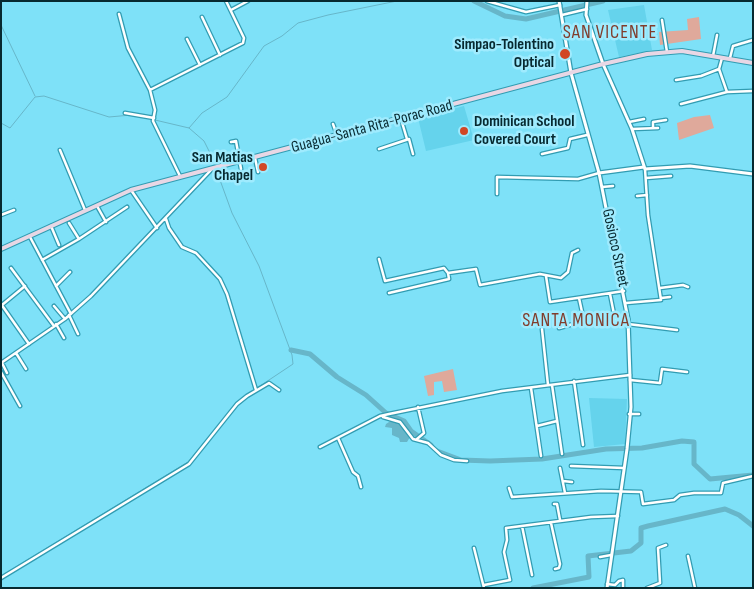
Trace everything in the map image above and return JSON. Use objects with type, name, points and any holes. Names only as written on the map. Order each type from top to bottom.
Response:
[{"type":"main road","name":"Guagua-Santa Rita-Porac Road","points":[[1,249],[96,204],[132,190],[603,64],[682,51],[753,62]]},
{"type":"street","points":[[150,90],[220,55],[244,40],[226,1]]},
{"type":"street","points":[[231,10],[248,1]]},
{"type":"street","points":[[487,1],[526,12],[560,4]]},
{"type":"street","points":[[587,1],[586,15],[603,64],[629,122],[644,168],[661,298]]},
{"type":"street","name":"Gosioco Street","points":[[560,4],[571,73],[602,187],[628,318],[630,375],[628,449],[607,586]]},
{"type":"street","points":[[561,15],[587,8]]},
{"type":"street","points":[[119,14],[128,48],[150,90],[155,110],[154,121],[180,176]]},
{"type":"street","points":[[202,17],[220,55]]},
{"type":"street","points":[[662,20],[667,52]]},
{"type":"street","points":[[713,56],[717,35]]},
{"type":"street","points":[[187,39],[200,65]]},
{"type":"street","points":[[730,59],[733,46],[753,40]]},
{"type":"street","points":[[722,58],[719,69],[726,92]]},
{"type":"street","points":[[676,80],[701,76],[719,69]]},
{"type":"street","points":[[681,104],[726,92],[753,91]]},
{"type":"street","points":[[125,113],[154,118]]},
{"type":"street","points":[[401,119],[413,154]]},
{"type":"street","points":[[629,122],[644,119]]},
{"type":"street","points":[[653,128],[654,122],[666,120]]},
{"type":"street","points":[[333,124],[337,136]]},
{"type":"street","points":[[632,130],[658,128]]},
{"type":"street","points":[[542,154],[568,148],[570,139],[587,135]]},
{"type":"street","points":[[379,149],[407,139]]},
{"type":"street","points":[[231,142],[236,141],[241,169]]},
{"type":"street","points":[[60,150],[85,210]]},
{"type":"street","points":[[255,158],[258,172]]},
{"type":"street","points":[[498,194],[497,177],[578,179],[598,173],[690,166],[753,174]]},
{"type":"street","points":[[7,372],[2,363],[70,315],[214,168]]},
{"type":"street","points":[[646,178],[671,176]]},
{"type":"street","points":[[602,187],[613,186]]},
{"type":"street","points":[[132,190],[157,228]]},
{"type":"street","points":[[636,196],[647,195]]},
{"type":"street","points":[[96,204],[106,222]]},
{"type":"street","points":[[42,260],[79,240],[127,207]]},
{"type":"street","points":[[1,215],[14,210]]},
{"type":"street","points":[[166,219],[168,228],[182,246],[196,253],[220,279],[227,294],[256,390]]},
{"type":"street","points":[[69,223],[79,240]]},
{"type":"street","points":[[51,226],[59,245]]},
{"type":"street","points":[[30,236],[78,334]]},
{"type":"street","points":[[448,273],[476,269],[480,285],[532,275],[566,276],[571,265],[572,253],[578,250]]},
{"type":"street","points":[[379,259],[385,281],[444,268],[448,273],[448,278],[389,293]]},
{"type":"street","points":[[12,268],[64,338]]},
{"type":"street","points":[[56,286],[70,272]]},
{"type":"street","points":[[546,276],[550,302],[624,291]]},
{"type":"street","points":[[660,288],[683,285],[688,287]]},
{"type":"street","points":[[25,286],[2,305],[29,344]]},
{"type":"street","points":[[610,293],[615,319]]},
{"type":"street","points":[[626,303],[661,300],[661,298],[670,297]]},
{"type":"street","points":[[579,298],[584,321]]},
{"type":"street","points":[[54,306],[64,319]]},
{"type":"street","points":[[559,328],[584,321],[628,318]]},
{"type":"street","points":[[628,324],[677,330]]},
{"type":"street","points":[[542,329],[562,454]]},
{"type":"street","points":[[16,353],[26,369]]},
{"type":"street","points":[[630,380],[660,383],[662,369],[686,372]]},
{"type":"street","points":[[1,372],[20,406]]},
{"type":"street","points":[[320,447],[389,414],[574,381],[630,375]]},
{"type":"street","points":[[574,381],[583,445]]},
{"type":"street","points":[[1,578],[189,464],[237,404],[256,390],[269,383],[279,390]]},
{"type":"street","points":[[531,388],[541,456]]},
{"type":"street","points":[[416,440],[424,433],[418,408]]},
{"type":"street","points":[[629,414],[640,414]]},
{"type":"street","points":[[383,416],[400,422],[416,440],[428,443],[444,457],[467,462]]},
{"type":"street","points":[[537,426],[557,421]]},
{"type":"street","points":[[338,438],[353,472],[358,476],[361,487]]},
{"type":"street","points":[[571,466],[624,468]]},
{"type":"street","points":[[560,468],[565,493]]},
{"type":"street","points":[[508,488],[512,497],[565,493],[641,492],[643,504],[674,500],[684,494],[721,493],[723,483],[753,476]]},
{"type":"street","points":[[562,482],[572,482]]},
{"type":"street","points":[[554,504],[557,504],[560,520]]},
{"type":"street","points":[[474,548],[484,586],[510,580],[504,557],[506,528],[560,520],[618,516]]},
{"type":"street","points":[[550,522],[560,564],[559,568],[555,569]]},
{"type":"street","points":[[522,526],[532,575]]},
{"type":"street","points":[[647,588],[660,583],[658,548],[666,545]]},
{"type":"street","points":[[600,557],[612,554]]},
{"type":"street","points":[[688,556],[695,588]]},
{"type":"street","points":[[607,586],[615,585],[619,580],[623,580],[623,588]]},
{"type":"shaded area","points":[[644,5],[652,50],[619,57],[608,10]]},
{"type":"shaded area","points":[[699,17],[701,39],[660,45],[659,32],[688,30],[687,19]]},
{"type":"shaded area","points":[[464,106],[474,140],[426,151],[418,118]]},
{"type":"shaded area","points":[[710,115],[714,128],[679,140],[677,123],[694,117]]},
{"type":"shaded area","points":[[453,369],[457,390],[444,392],[442,381],[434,382],[434,395],[428,396],[424,376]]},
{"type":"shaded area","points":[[589,398],[627,399],[625,444],[594,447]]},
{"type":"shaded area","points":[[392,420],[401,425],[410,437],[407,442],[400,442],[399,438],[392,435],[392,428],[385,427]]},
{"type":"waterway","points":[[155,120],[189,128],[202,113],[227,97],[264,46],[282,36],[298,23],[397,1]]},
{"type":"waterway","points":[[474,1],[505,16],[526,19],[603,1]]},
{"type":"waterway","points":[[1,25],[35,96]]},
{"type":"waterway","points":[[1,123],[10,128],[35,97],[44,96],[109,117],[131,115],[152,119]]},
{"type":"waterway","points":[[189,128],[204,141],[216,165]]},
{"type":"waterway","points":[[216,169],[232,213],[259,266],[292,355],[293,364],[257,388]]},
{"type":"waterway","points":[[291,350],[310,354],[337,377],[366,395],[386,413],[404,421],[411,431],[431,445]]},
{"type":"waterway","points":[[249,394],[254,390]]},
{"type":"waterway","points":[[239,401],[245,396]]},
{"type":"waterway","points":[[1,576],[188,462],[220,423]]},
{"type":"waterway","points":[[437,451],[461,460],[542,459],[606,449],[642,448],[682,441],[694,442],[694,464],[710,479],[753,475]]},
{"type":"waterway","points":[[533,588],[589,577],[588,556],[631,551],[641,543],[641,528],[648,526],[725,509],[739,515],[753,526]]},
{"type":"place","name":"Simpao-Tolentino Optical","points":[[565,54]]},
{"type":"place","name":"Dominican School Covered Court","points":[[464,131]]},
{"type":"place","name":"San Matias Chapel","points":[[263,167]]},
{"type":"district","name":"SAN VICENTE","points":[[610,33]]},
{"type":"district","name":"SANTA MONICA","points":[[576,321]]}]
